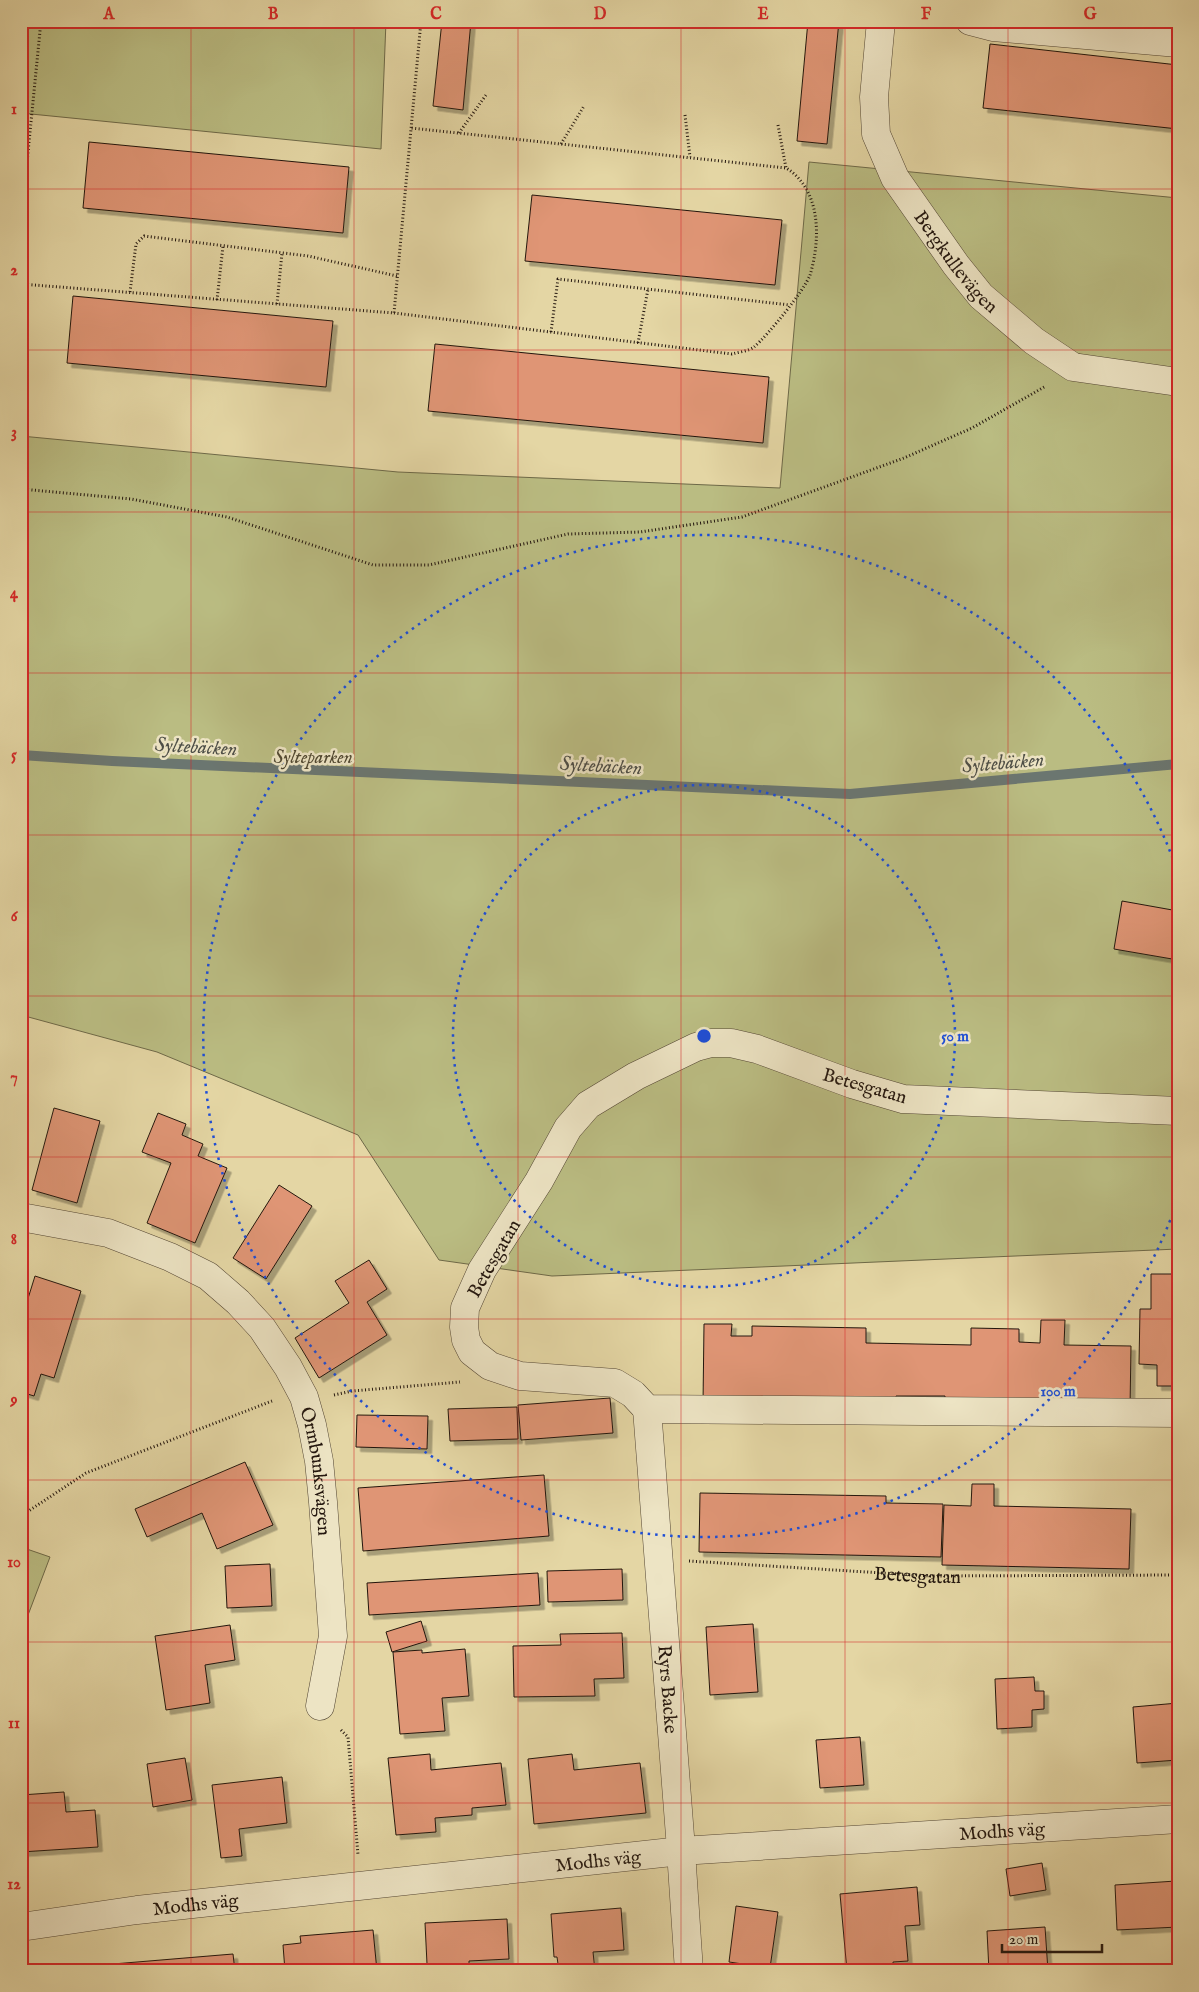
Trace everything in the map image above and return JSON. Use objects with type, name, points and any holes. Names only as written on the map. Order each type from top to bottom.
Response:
[{"type":"street","name":"Bergkullevägen","points":[[881,21],[874,97],[876,134],[895,178],[956,265],[981,296],[1034,341],[1073,367],[1178,382]]},
{"type":"street","points":[[971,21],[994,27],[1178,43]]},
{"type":"street","name":"Betesgatan","points":[[647,1409],[633,1394],[615,1383],[520,1376],[490,1366],[472,1352],[466,1340],[465,1308],[482,1270],[539,1181],[568,1128],[588,1105],[636,1076],[696,1047],[731,1043],[756,1049],[852,1084],[903,1099],[1178,1111]]},
{"type":"street","name":"Ormbunksvägen","points":[[21,1218],[108,1233],[170,1257],[208,1276],[238,1302],[262,1328],[288,1367],[304,1397],[319,1461],[333,1636],[320,1706]]},
{"type":"street","points":[[647,1409],[1178,1413]]},
{"type":"street","name":"Ryrs Backe","points":[[647,1409],[689,1971]]},
{"type":"street","name":"Modhs väg","points":[[21,1927],[137,1910],[681,1851],[1178,1819]]},
{"type":"path","points":[[21,223],[41,21]]},
{"type":"path","points":[[394,313],[421,21]]},
{"type":"path","points":[[459,133],[486,95]]},
{"type":"path","points":[[561,144],[584,106]]},
{"type":"path","points":[[685,115],[690,158]]},
{"type":"path","points":[[778,125],[786,168]]},
{"type":"path","points":[[21,284],[394,313],[732,354],[753,348],[791,305],[809,276],[818,232],[814,205],[798,175],[786,168],[411,128]]},
{"type":"path","points":[[130,292],[136,244],[144,236],[308,256],[398,276]]},
{"type":"path","points":[[217,300],[223,246]]},
{"type":"path","points":[[277,304],[282,253]]},
{"type":"path","points":[[551,332],[558,279],[791,305]]},
{"type":"path","points":[[638,343],[648,289]]},
{"type":"path","points":[[21,490],[131,499],[227,517],[373,565],[429,565],[568,534],[640,532],[742,517],[904,458],[972,428],[1036,392],[1073,367]]},
{"type":"path","points":[[21,1516],[86,1473],[281,1397],[320,1397],[352,1391],[461,1382],[475,1378],[490,1366]]},
{"type":"path","name":"Betesgatan","points":[[658,1560],[931,1576],[1178,1575]]},
{"type":"path","points":[[320,1706],[348,1737],[361,1886]]},
{"type":"green space","points":[[21,21],[386,21],[381,149],[21,113]]},
{"type":"green space","name":"Sylteparken","points":[[809,162],[1178,198],[1178,1249],[552,1276],[439,1260],[358,1135],[157,1052],[21,1015],[21,436],[398,472],[780,488]]},
{"type":"green space","points":[[21,1547],[50,1557],[25,1623],[21,1622]]},
{"type":"building","points":[[442,21],[471,21],[463,110],[433,106]]},
{"type":"building","points":[[808,21],[839,21],[827,144],[797,141]]},
{"type":"building","points":[[990,44],[1178,65],[1178,129],[983,108]]},
{"type":"building","points":[[89,142],[349,167],[343,233],[83,208]]},
{"type":"building","points":[[532,195],[782,220],[775,285],[525,261]]},
{"type":"building","points":[[73,296],[333,321],[326,387],[67,363]]},
{"type":"building","points":[[435,344],[769,377],[763,443],[428,411]]},
{"type":"building","points":[[1122,901],[1178,911],[1178,960],[1114,949]]},
{"type":"building","points":[[54,1108],[100,1121],[77,1203],[32,1190]]},
{"type":"building","points":[[158,1113],[186,1124],[182,1135],[203,1144],[198,1156],[227,1168],[195,1243],[147,1223],[171,1163],[142,1152]]},
{"type":"building","points":[[279,1185],[312,1206],[266,1279],[233,1258]]},
{"type":"building","points":[[369,1260],[387,1289],[367,1302],[387,1335],[319,1378],[295,1338],[349,1303],[335,1281]]},
{"type":"building","points":[[1151,1274],[1178,1274],[1178,1386],[1157,1386],[1157,1365],[1139,1364],[1140,1309],[1151,1309]]},
{"type":"building","points":[[35,1276],[81,1291],[54,1378],[41,1374],[34,1396],[21,1392],[21,1321]]},
{"type":"building","points":[[1041,1320],[1065,1320],[1064,1345],[1131,1346],[1130,1408],[945,1405],[945,1396],[896,1396],[896,1407],[703,1404],[704,1324],[732,1324],[731,1336],[752,1336],[752,1326],[866,1328],[866,1343],[971,1345],[971,1328],[1019,1329],[1019,1342],[1040,1343]]},
{"type":"building","points":[[610,1398],[613,1433],[521,1440],[518,1405]]},
{"type":"building","points":[[517,1407],[518,1439],[450,1441],[448,1409]]},
{"type":"building","points":[[357,1415],[428,1416],[427,1449],[356,1447]]},
{"type":"building","points":[[245,1462],[273,1525],[217,1549],[202,1513],[147,1537],[135,1509]]},
{"type":"building","points":[[544,1475],[549,1536],[363,1551],[358,1488]]},
{"type":"building","points":[[972,1484],[994,1484],[994,1506],[1131,1509],[1129,1569],[942,1565],[944,1505],[971,1506]]},
{"type":"building","points":[[700,1493],[886,1496],[886,1503],[943,1504],[941,1557],[699,1552]]},
{"type":"building","points":[[270,1564],[272,1606],[227,1608],[225,1566]]},
{"type":"building","points":[[622,1569],[623,1600],[548,1602],[547,1571]]},
{"type":"building","points":[[538,1573],[540,1605],[369,1615],[367,1583]]},
{"type":"building","points":[[421,1621],[427,1641],[392,1652],[386,1632]]},
{"type":"building","points":[[753,1624],[758,1692],[710,1695],[706,1627]]},
{"type":"building","points":[[230,1625],[235,1660],[205,1665],[210,1703],[166,1710],[155,1636]]},
{"type":"building","points":[[622,1633],[624,1678],[594,1679],[595,1696],[514,1697],[513,1646],[561,1645],[560,1634]]},
{"type":"building","points":[[465,1649],[469,1696],[442,1698],[445,1731],[400,1734],[393,1652],[422,1650],[422,1653]]},
{"type":"building","points":[[1034,1677],[1035,1691],[1044,1691],[1044,1709],[1032,1710],[1032,1727],[997,1729],[995,1679]]},
{"type":"building","points":[[1178,1703],[1178,1760],[1137,1763],[1133,1707]]},
{"type":"building","points":[[860,1737],[864,1785],[820,1788],[816,1740]]},
{"type":"building","points":[[430,1754],[431,1770],[501,1763],[506,1805],[472,1808],[472,1815],[435,1818],[436,1832],[396,1835],[388,1758]]},
{"type":"building","points":[[572,1754],[574,1770],[640,1763],[646,1813],[534,1824],[528,1759]]},
{"type":"building","points":[[185,1758],[192,1800],[153,1807],[147,1764]]},
{"type":"building","points":[[282,1777],[287,1823],[239,1829],[242,1856],[221,1858],[212,1785]]},
{"type":"building","points":[[64,1792],[66,1812],[95,1810],[98,1847],[21,1852],[21,1795]]},
{"type":"building","points":[[1042,1863],[1046,1890],[1010,1896],[1006,1869]]},
{"type":"building","points":[[1176,1881],[1178,1927],[1117,1930],[1115,1885]]},
{"type":"building","points":[[917,1887],[920,1925],[905,1926],[908,1961],[893,1962],[893,1971],[847,1971],[840,1894]]},
{"type":"building","points":[[736,1906],[778,1912],[770,1968],[729,1962]]},
{"type":"building","points":[[621,1908],[624,1950],[593,1952],[595,1971],[559,1971],[557,1957],[554,1957],[551,1914]]},
{"type":"building","points":[[507,1919],[509,1959],[469,1961],[469,1971],[409,1971],[408,1965],[427,1964],[425,1923]]},
{"type":"building","points":[[1045,1927],[1048,1971],[989,1971],[987,1931]]},
{"type":"building","points":[[373,1930],[377,1971],[285,1971],[283,1945],[301,1943],[300,1936]]},
{"type":"building","points":[[233,1954],[235,1971],[101,1971],[101,1965]]},
{"type":"waterway","name":"Syltebäcken","points":[[21,755],[112,761],[850,794],[1178,764]]}]
